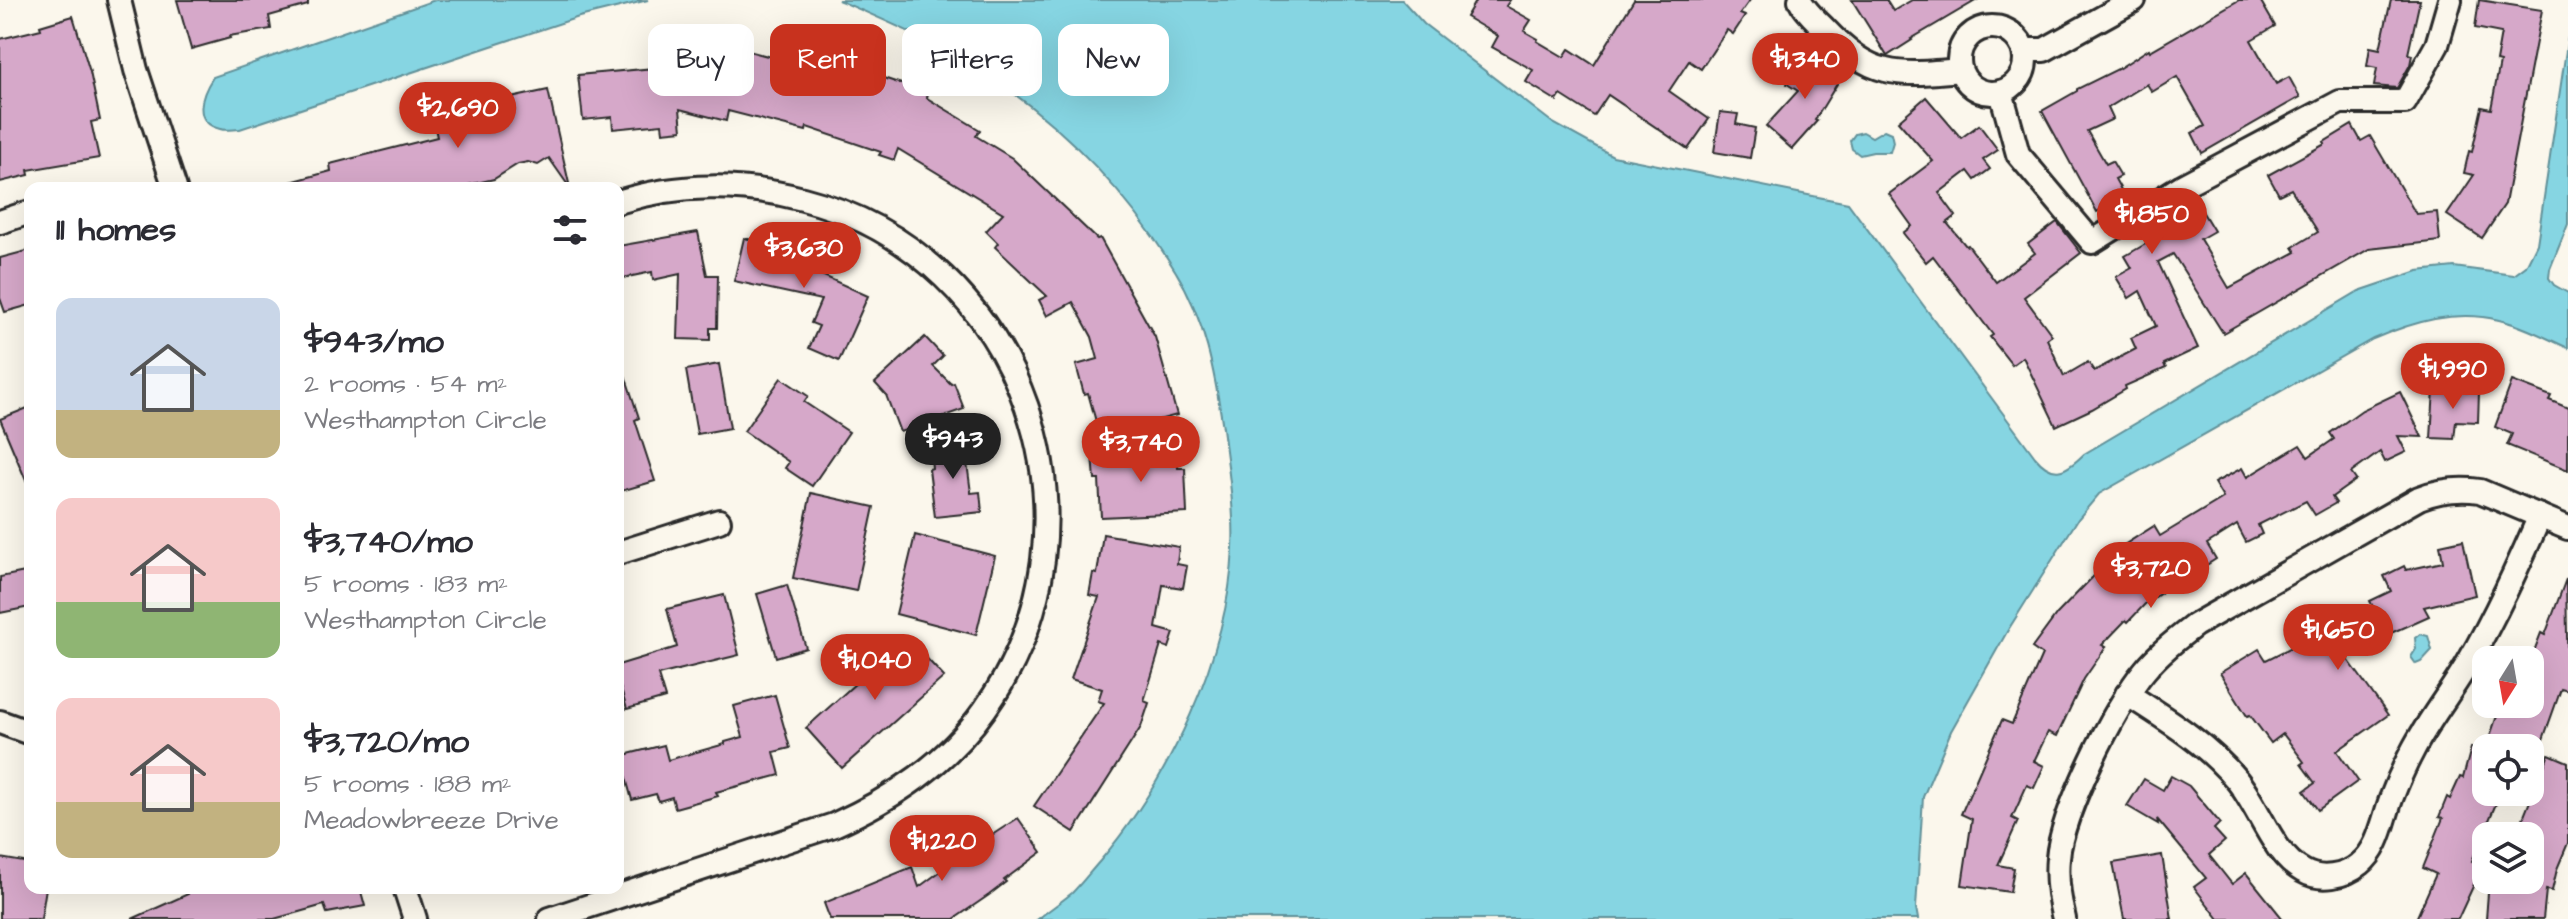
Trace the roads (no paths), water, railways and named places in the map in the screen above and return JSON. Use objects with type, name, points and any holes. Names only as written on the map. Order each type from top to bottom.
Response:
[{"type":"street","points":[[119,0],[136,70],[173,182]]},
{"type":"street","points":[[1800,0],[1846,52],[1859,60],[1888,71],[1912,75],[1960,70]]},
{"type":"street","points":[[2024,50],[2044,50],[2134,0]]},
{"type":"street","points":[[2001,92],[2018,154],[2092,242],[2182,186],[2340,102],[2405,102],[2437,45],[2450,0]]},
{"type":"street","points":[[1982,28],[2003,28],[2020,41],[2024,50],[2024,71],[2018,81],[2001,92],[1981,91],[1965,79],[1960,70],[1960,50],[1965,40],[1982,28]]},
{"type":"street","points":[[550,919],[834,825],[874,807],[923,774],[956,744],[984,710],[1014,659],[1035,604],[1047,532],[1046,488],[1039,445],[1021,388],[985,324],[957,290],[924,260],[862,220],[821,204],[778,193],[705,187],[670,190],[624,201]]},
{"type":"street","points":[[0,222],[24,214]]},
{"type":"street","points":[[2064,919],[2057,873],[2062,832],[2077,797],[2127,694],[2153,662],[2195,625],[2419,498],[2449,489],[2480,491],[2568,528]]},
{"type":"street","points":[[2127,694],[2182,729],[2226,768],[2245,790],[2288,862],[2307,873],[2320,876],[2347,872],[2359,865],[2376,843],[2413,749],[2467,665],[2509,588],[2540,516]]},
{"type":"street","points":[[624,551],[719,521]]},
{"type":"street","points":[[0,722],[24,731]]},
{"type":"street","points":[[407,894],[415,919]]},
{"type":"water","points":[[435,0],[648,0],[579,17],[240,129],[220,129],[205,120],[202,114],[203,99],[213,77]]},
{"type":"water","points":[[838,0],[1402,0],[1424,24],[1553,123],[1613,156],[1848,203],[2035,457],[2054,470],[2065,469],[2084,454],[2359,291],[2418,271],[2454,267],[2514,275],[2526,266],[2537,244],[2568,37],[2568,224],[2549,278],[2568,293],[2568,348],[2516,325],[2483,317],[2434,319],[2403,327],[2373,339],[2099,494],[2078,519],[2008,630],[1951,731],[1923,797],[1916,908],[1918,919],[1038,919],[1072,893],[1125,829],[1171,755],[1207,673],[1229,589],[1233,548],[1232,503],[1220,408],[1202,328],[1176,272],[1139,218],[1096,167],[1018,96],[1042,96],[1042,24],[902,24],[902,29]]},
{"type":"water","points":[[1884,130],[1891,133],[1893,142],[1890,152],[1860,155],[1852,149],[1850,141],[1855,134],[1863,132],[1872,137]]},
{"type":"water","points":[[2420,634],[2428,636],[2432,650],[2416,664],[2411,657],[2416,649],[2415,638]]}]
